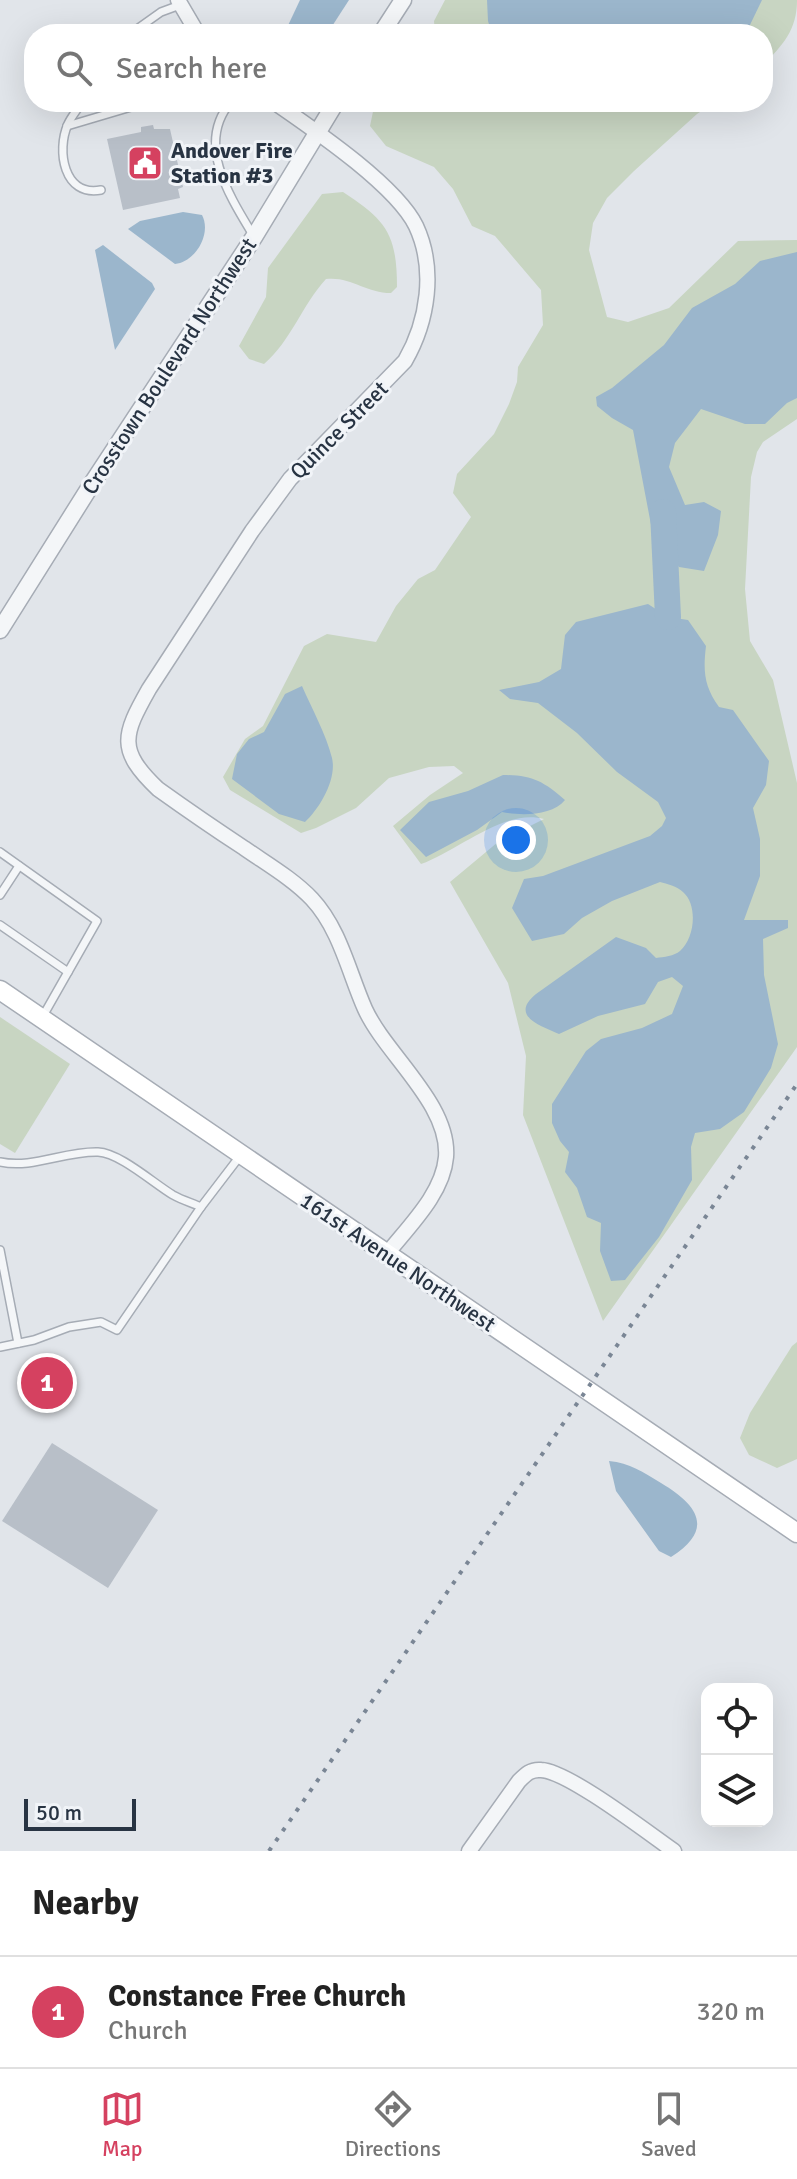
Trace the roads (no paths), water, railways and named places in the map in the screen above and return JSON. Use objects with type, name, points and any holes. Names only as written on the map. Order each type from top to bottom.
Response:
[{"type":"main road","name":"161st Avenue Northwest","points":[[0,990],[797,1533]]},
{"type":"street","points":[[387,24],[403,0]]},
{"type":"street","points":[[179,2],[192,24]]},
{"type":"street","name":"Quince Street","points":[[289,112],[317,131],[396,199],[416,226],[428,273],[422,322],[416,343],[405,361],[290,479],[252,531],[149,689],[127,736],[130,754],[141,773],[158,789],[286,877],[314,901],[331,927],[366,1012],[425,1096],[445,1137],[446,1157],[441,1179],[428,1202],[386,1255]]},
{"type":"street","name":"Crosstown Boulevard Northwest","points":[[0,630],[254,237],[329,112]]},
{"type":"street","points":[[469,1851],[519,1781],[529,1771],[542,1769],[567,1779],[674,1851]]},
{"type":"lane","points":[[144,24],[179,2]]},
{"type":"lane","points":[[76,112],[67,126],[62,161],[67,176],[81,188],[92,192],[101,190]]},
{"type":"lane","points":[[67,126],[114,112]]},
{"type":"lane","points":[[222,112],[217,126],[217,157],[221,176],[254,237]]},
{"type":"lane","points":[[0,852],[97,921],[42,1018]]},
{"type":"lane","points":[[0,895],[19,866]]},
{"type":"lane","points":[[0,925],[68,972]]},
{"type":"lane","points":[[0,1162],[27,1164],[56,1156],[100,1152],[201,1207]]},
{"type":"lane","points":[[0,1347],[69,1327],[101,1322],[117,1330],[201,1207],[242,1154]]},
{"type":"lane","points":[[0,1250],[18,1343]]},
{"type":"water","points":[[300,0],[349,0],[333,24],[289,24]]},
{"type":"water","points":[[487,0],[762,0],[750,24],[489,24]]},
{"type":"water","points":[[183,212],[202,215],[205,230],[195,253],[182,262],[175,264],[128,229],[140,221]]},
{"type":"water","points":[[103,245],[152,283],[155,289],[115,350],[95,250]]},
{"type":"water","points":[[797,252],[797,398],[787,403],[765,424],[745,424],[701,409],[675,443],[669,467],[685,505],[704,502],[721,511],[718,535],[704,571],[679,567],[652,530],[633,430],[597,406],[596,397],[612,388],[664,345],[692,308],[735,284],[760,261]]},
{"type":"water","points":[[648,604],[668,617],[688,620],[706,646],[706,678],[714,699],[719,707],[733,710],[769,761],[766,785],[753,808],[760,839],[760,876],[744,920],[788,920],[788,928],[763,939],[764,975],[778,1044],[771,1068],[744,1112],[720,1129],[695,1133],[691,1147],[692,1180],[659,1237],[625,1280],[611,1281],[600,1251],[601,1223],[587,1217],[577,1188],[565,1172],[569,1152],[552,1123],[552,1104],[586,1051],[601,1039],[642,1028],[672,1014],[683,986],[672,977],[658,982],[645,1004],[598,1016],[559,1034],[531,1019],[526,1008],[536,994],[616,937],[646,948],[656,958],[678,953],[689,938],[693,913],[683,892],[660,882],[612,901],[582,918],[564,934],[532,941],[512,908],[524,879],[543,876],[650,836],[666,818],[658,802],[617,772],[577,733],[538,703],[510,699],[499,690],[539,682],[561,669],[565,635],[576,622]]},
{"type":"water","points":[[302,686],[326,740],[333,766],[326,793],[305,822],[279,814],[232,779],[237,754],[249,739],[264,732],[285,694]]},
{"type":"water","points":[[503,775],[537,780],[565,800],[544,812],[502,812],[477,830],[426,857],[400,830],[429,802],[468,791]]},
{"type":"water","points":[[609,1461],[642,1472],[674,1491],[692,1509],[697,1527],[685,1547],[671,1557],[659,1551],[616,1491]]},
{"type":"waterway","points":[[663,512],[668,617]]},
{"type":"railway","points":[[269,1851],[797,1084]]},
{"type":"place","name":"Andover Fire Station #3","points":[[145,163]]},
{"type":"place","name":"Constance Free Church","points":[[47,1383]]}]
